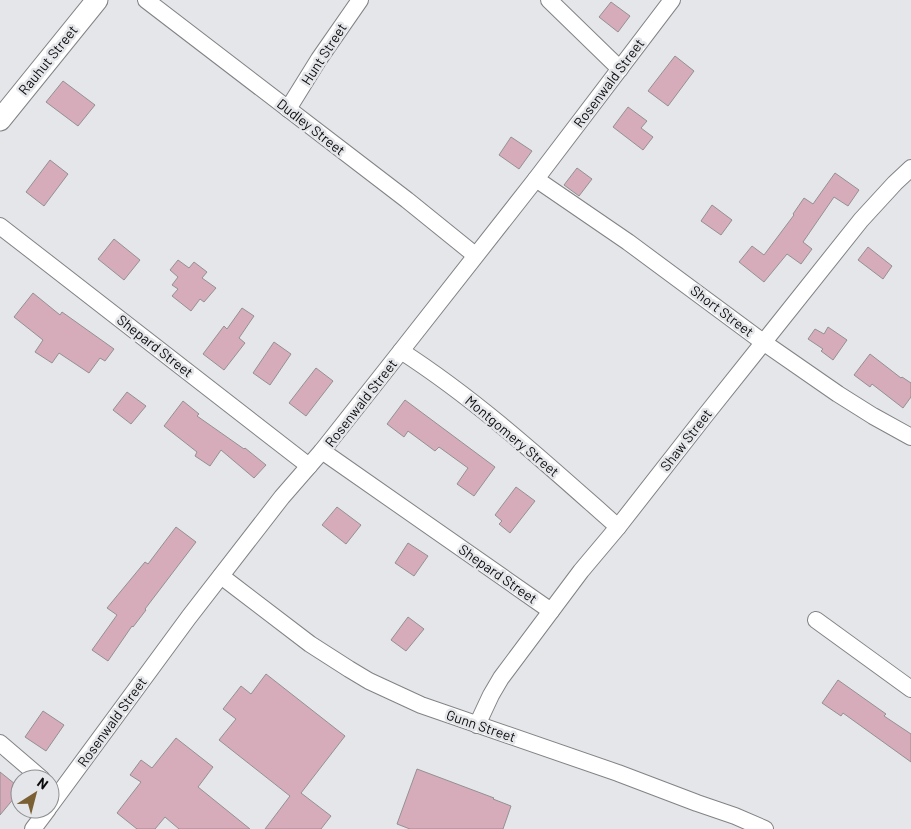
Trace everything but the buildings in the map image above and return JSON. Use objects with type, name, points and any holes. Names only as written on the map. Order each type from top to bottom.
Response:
[{"type":"main road","name":"Rauhut Street","points":[[0,120],[97,0]]},
{"type":"street","name":"Dudley Street","points":[[146,0],[476,255]]},
{"type":"street","name":"Hunt Street","points":[[288,109],[319,59],[360,0]]},
{"type":"street","points":[[549,0],[620,69]]},
{"type":"street","name":"Rosenwald Street","points":[[60,783],[282,497],[322,451],[536,179],[672,0]]},
{"type":"street","name":"Shaw Street","points":[[478,725],[491,695],[502,678],[581,571],[618,528],[860,220],[894,183],[911,168]]},
{"type":"street","name":"Short Street","points":[[536,179],[628,242],[763,342],[838,394],[911,437]]},
{"type":"street","name":"Shepard Street","points":[[0,226],[309,466]]},
{"type":"street","name":"Montgomery Street","points":[[401,351],[428,368],[513,434],[618,528]]},
{"type":"street","name":"Shepard Street","points":[[322,451],[551,610]]},
{"type":"street","name":"Gunn Street","points":[[222,576],[310,644],[362,677],[421,705],[735,816],[765,829]]},
{"type":"street","points":[[816,620],[911,689]]},
{"type":"street","points":[[0,743],[30,769]]},
{"type":"street","name":"Rosenwald Street","points":[[33,829],[41,819]]}]
